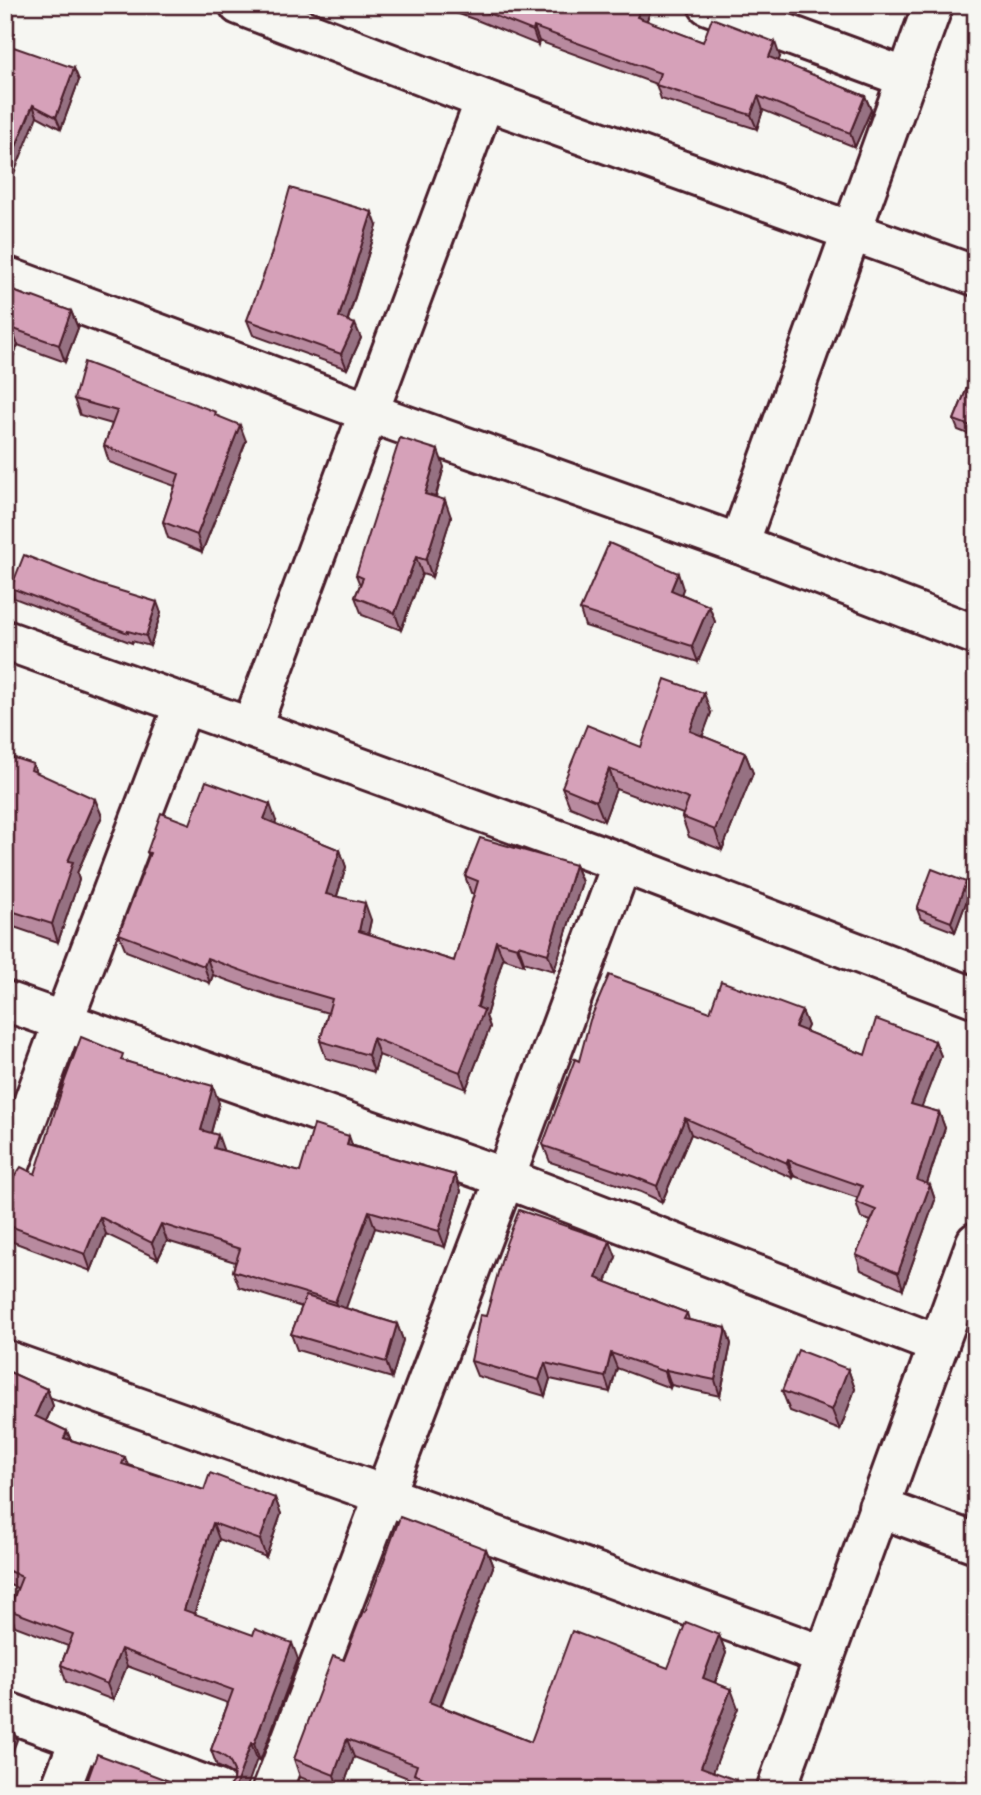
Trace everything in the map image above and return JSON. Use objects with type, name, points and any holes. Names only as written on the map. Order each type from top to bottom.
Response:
[{"type":"street","points":[[239,5],[485,100],[976,276]]},
{"type":"street","points":[[708,5],[907,78]]},
{"type":"street","points":[[738,544],[933,5]]},
{"type":"street","points":[[251,728],[485,100]]},
{"type":"street","points":[[5,276],[368,412],[738,544],[976,635]]},
{"type":"street","points":[[5,640],[622,863],[976,998]]},
{"type":"street","points":[[5,1179],[184,704]]},
{"type":"street","points":[[272,1790],[622,863]]},
{"type":"street","points":[[5,1000],[505,1178],[939,1345]]},
{"type":"street","points":[[776,1790],[976,1242]]},
{"type":"street","points":[[5,1360],[825,1656]]},
{"type":"street","points":[[878,1507],[976,1543]]},
{"type":"street","points":[[5,1711],[218,1790]]},
{"type":"street","points":[[60,1790],[80,1738]]},
{"type":"building","points":[[468,5],[642,5],[637,17],[703,42],[712,18],[775,42],[769,57],[865,96],[850,133],[758,96],[751,115],[656,85],[660,73],[534,27],[533,31]]},
{"type":"building","points":[[5,44],[74,68],[56,117],[33,105],[5,173]]},
{"type":"building","points":[[290,188],[372,212],[339,317],[355,324],[341,354],[247,320],[271,255]]},
{"type":"building","points":[[5,288],[71,311],[59,345],[11,328],[5,342]]},
{"type":"building","points":[[84,362],[216,412],[215,415],[240,425],[197,535],[163,522],[179,474],[104,446],[117,411],[74,399]]},
{"type":"building","points":[[976,366],[976,428],[954,420]]},
{"type":"building","points":[[400,438],[438,450],[425,494],[445,500],[426,560],[416,557],[395,613],[355,597],[363,578],[356,575]]},
{"type":"building","points":[[609,543],[678,573],[671,590],[709,606],[692,646],[580,610]]},
{"type":"building","points":[[24,555],[98,584],[157,602],[146,636],[128,633],[11,588]]},
{"type":"building","points":[[665,679],[704,693],[690,731],[745,753],[715,830],[682,817],[689,799],[609,769],[596,801],[562,787],[587,725],[641,747]]},
{"type":"building","points":[[5,755],[33,764],[31,770],[95,799],[68,861],[73,862],[52,924],[5,909]]},
{"type":"building","points":[[206,781],[270,804],[264,819],[340,850],[326,894],[365,903],[359,931],[454,961],[478,881],[465,876],[480,838],[575,865],[548,954],[496,941],[477,1007],[484,1010],[460,1072],[373,1038],[368,1055],[320,1041],[332,999],[270,981],[207,958],[204,966],[119,934],[150,853],[147,852],[161,813],[190,824]]},
{"type":"building","points":[[932,869],[966,882],[951,922],[917,909]]},
{"type":"building","points":[[609,975],[710,1012],[721,981],[802,1011],[795,1027],[865,1055],[876,1019],[935,1041],[911,1104],[939,1112],[917,1180],[930,1185],[898,1273],[856,1255],[876,1210],[856,1202],[862,1186],[788,1160],[787,1163],[685,1118],[657,1186],[544,1146],[575,1059],[579,1061],[590,1020]]},
{"type":"building","points":[[81,1037],[123,1054],[121,1060],[213,1086],[201,1130],[218,1135],[214,1148],[300,1172],[314,1125],[349,1136],[347,1145],[455,1175],[439,1231],[369,1211],[335,1302],[233,1271],[240,1249],[161,1224],[152,1243],[100,1217],[85,1254],[7,1225],[14,1207],[5,1203],[5,1183],[12,1180],[21,1167],[35,1174]]},
{"type":"building","points":[[519,1210],[610,1241],[596,1278],[687,1313],[684,1319],[726,1328],[715,1380],[666,1370],[665,1372],[611,1353],[605,1377],[545,1363],[539,1380],[471,1361],[480,1315],[486,1316],[506,1244]]},
{"type":"building","points":[[306,1296],[397,1324],[386,1362],[291,1334]]},
{"type":"building","points":[[798,1350],[848,1369],[832,1410],[782,1391]]},
{"type":"building","points":[[5,1370],[47,1389],[35,1416],[67,1431],[64,1438],[125,1457],[122,1464],[204,1490],[210,1473],[275,1498],[260,1540],[213,1523],[184,1610],[253,1635],[255,1629],[292,1643],[234,1790],[226,1790],[233,1781],[234,1771],[229,1760],[211,1750],[233,1690],[121,1649],[107,1684],[61,1665],[73,1634],[9,1610],[22,1577],[5,1569]]},
{"type":"building","points":[[400,1517],[486,1549],[429,1702],[531,1742],[572,1631],[668,1668],[686,1622],[719,1635],[703,1678],[731,1689],[701,1767],[736,1780],[732,1790],[520,1790],[506,1784],[503,1790],[454,1790],[414,1774],[417,1765],[347,1739],[334,1775],[294,1759],[333,1656],[344,1660]]},
{"type":"building","points":[[97,1754],[193,1790],[84,1790]]}]
